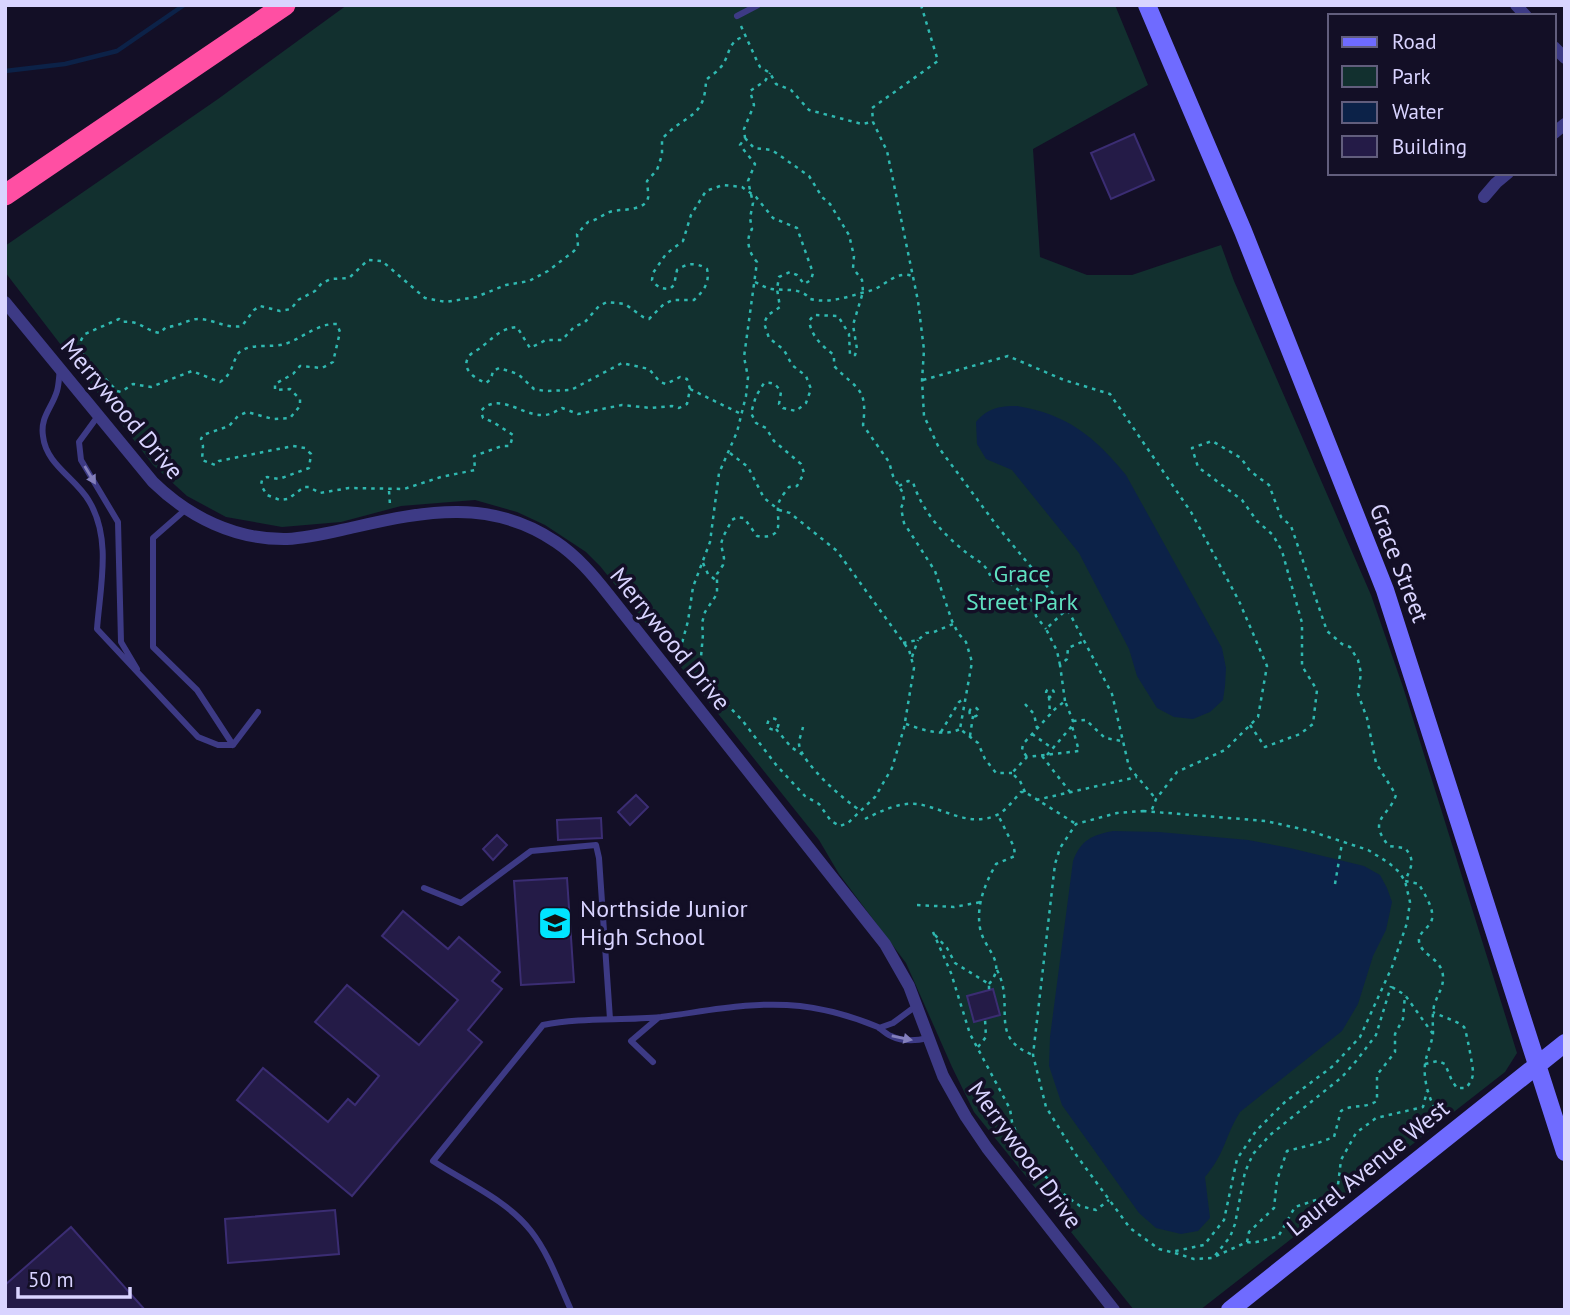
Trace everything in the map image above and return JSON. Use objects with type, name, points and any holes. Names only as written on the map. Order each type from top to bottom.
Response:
[{"type":"highway","points":[[5,195],[285,5]]},
{"type":"main road","name":"Grace Street","points":[[1147,5],[1248,243],[1385,590],[1565,1152]]},
{"type":"main road","name":"Laurel Avenue West","points":[[1230,1310],[1565,1043]]},
{"type":"street","points":[[1484,197],[1506,175]]},
{"type":"street","name":"Merrywood Drive","points":[[5,302],[153,482],[185,510],[216,526],[240,533],[285,539],[316,536],[438,511],[475,512],[520,523],[556,542],[578,559],[885,944],[900,968],[943,1076],[987,1148],[1114,1310]]},
{"type":"lane","points":[[737,16],[758,5]]},
{"type":"lane","points":[[60,369],[57,391],[43,419],[43,438],[49,457],[88,498],[100,524],[103,543],[96,629],[198,737],[218,745],[233,745]]},
{"type":"lane","points":[[97,416],[79,442],[81,460],[118,522],[121,642],[145,682]]},
{"type":"lane","points":[[185,510],[152,538],[152,647],[197,690],[233,745]]},
{"type":"lane","points":[[233,745],[258,712]]},
{"type":"lane","points":[[424,888],[461,902],[531,851],[596,845],[610,1018]]},
{"type":"lane","points":[[571,1310],[531,1231],[509,1210],[433,1161],[543,1025],[571,1019],[659,1017],[759,1004],[802,1006],[879,1028],[902,1039],[915,1041],[928,1038]]},
{"type":"lane","points":[[879,1028],[892,1023],[916,1006]]},
{"type":"lane","points":[[653,1062],[631,1041],[659,1017]]},
{"type":"path","points":[[921,5],[938,61],[872,107],[873,122],[887,151],[914,277],[924,350],[924,416],[939,448],[997,526],[1066,609],[1112,694],[1129,767],[1156,799]]},
{"type":"path","points":[[737,16],[744,37],[760,66],[770,73],[776,84],[791,90],[810,110],[862,124],[873,122]]},
{"type":"path","points":[[730,453],[748,467],[764,498],[779,510],[790,513],[836,551],[909,650],[914,668],[905,724],[897,751],[882,788],[848,823],[840,826],[831,821],[819,804],[804,796],[742,720],[711,688],[701,657],[704,634],[702,623],[705,612],[717,594],[717,574],[724,558],[723,537],[732,520],[737,517],[744,518],[757,536],[764,537],[775,533],[779,527],[779,510],[779,503],[789,487],[797,486],[804,473],[801,464],[774,441],[766,428],[756,423],[751,413],[756,396],[764,383],[777,385],[781,392],[779,404],[783,408],[796,411],[806,403],[810,389],[806,376],[792,365],[784,351],[769,338],[764,323],[768,315],[780,307],[777,289],[779,277],[790,272],[797,275],[804,284],[811,280],[813,273],[797,229],[773,218],[750,192],[742,187],[723,185],[706,191],[691,215],[683,241],[666,254],[653,273],[652,280],[656,286],[670,289],[674,285],[677,270],[684,265],[702,265],[707,269],[707,284],[694,300],[673,300],[664,304],[649,319],[625,304],[607,302],[599,306],[586,322],[574,327],[562,340],[546,340],[536,348],[530,348],[517,327],[509,328],[469,356],[466,363],[475,380],[486,383],[491,379],[493,371],[499,368],[518,374],[534,389],[545,391],[571,390],[622,363],[633,364],[649,369],[660,382],[666,384],[680,377],[687,379],[690,390],[687,404],[679,408],[622,405],[578,414],[562,408],[539,415],[502,402],[486,405],[481,411],[483,418],[513,435],[510,446],[502,446],[474,456],[475,470],[404,489],[349,488],[320,493],[304,487],[288,499],[280,500],[267,495],[261,485],[262,480],[267,477],[279,479],[309,468],[311,454],[305,448],[293,446],[219,461],[215,465],[202,460],[201,439],[209,432],[229,426],[238,416],[247,412],[273,419],[289,418],[300,406],[300,399],[290,390],[275,390],[275,384],[293,374],[300,366],[322,369],[333,362],[340,332],[337,324],[316,328],[283,345],[241,351],[236,356],[234,368],[220,382],[192,371],[151,387],[133,384],[121,392],[89,362],[80,345],[85,334],[119,319],[122,322],[133,320],[151,332],[160,333],[166,327],[177,327],[198,318],[227,326],[242,326],[260,306],[280,311],[291,309],[298,300],[315,291],[321,283],[331,279],[349,278],[368,260],[382,261],[425,298],[446,302],[476,297],[506,285],[529,281],[574,251],[578,246],[577,234],[587,222],[598,220],[610,211],[629,209],[645,203],[648,199],[647,181],[657,170],[662,155],[662,139],[674,125],[692,116],[705,100],[706,80],[721,68],[730,46],[738,38],[744,37]]},
{"type":"path","points":[[770,73],[765,81],[750,91],[754,104],[744,129],[745,138],[754,148],[772,150],[809,176],[849,235],[854,256],[853,268],[862,280],[863,292],[853,325],[858,349],[855,355],[850,355],[849,334],[838,316],[814,315],[810,326],[818,343],[834,355],[834,366],[856,384],[863,396],[863,425],[889,462],[904,500],[901,508],[909,533],[928,556],[953,624],[966,642],[972,662],[960,729]]},
{"type":"path","points":[[667,669],[681,647],[693,587],[710,542],[719,473],[730,453],[748,377],[744,357],[757,262],[748,245],[753,203],[748,181],[755,164],[740,145],[745,138]]},
{"type":"path","points":[[755,282],[770,289],[799,292],[821,302],[836,301],[872,291],[899,275],[908,274],[914,277]]},
{"type":"path","points":[[922,380],[1008,356],[1064,380],[1110,394],[1191,512],[1239,601],[1267,666],[1258,717],[1225,750],[1177,772],[1156,799],[1151,812]]},
{"type":"path","points":[[690,390],[741,414]]},
{"type":"path","points":[[1250,725],[1265,747],[1300,734],[1313,723],[1317,690],[1302,666],[1302,623],[1282,551],[1273,535],[1257,521],[1242,500],[1198,467],[1192,448],[1212,441],[1241,458],[1250,471],[1269,485],[1281,517],[1291,526],[1327,631],[1350,647],[1358,660],[1362,673],[1358,694],[1367,718],[1376,762],[1396,795],[1394,803],[1384,811],[1378,823],[1380,836],[1388,846],[1405,848],[1412,856],[1412,866],[1405,881]]},
{"type":"path","points":[[898,486],[908,481],[914,482],[917,494],[939,529],[964,552],[987,566],[992,580],[1011,584],[1034,602],[1036,616],[1057,651],[1065,701],[1073,720],[1072,726],[1079,751],[1027,757],[1012,773]]},
{"type":"path","points":[[703,562],[708,574],[717,581]]},
{"type":"path","points":[[1046,629],[1066,609]]},
{"type":"path","points":[[911,658],[918,640],[926,633],[953,624]]},
{"type":"path","points":[[903,643],[918,640]]},
{"type":"path","points":[[1060,665],[1067,659],[1068,648],[1084,641]]},
{"type":"path","points":[[1049,697],[1050,715]]},
{"type":"path","points":[[941,732],[959,702],[965,698]]},
{"type":"path","points":[[1027,757],[1022,750],[1023,744],[1065,701]]},
{"type":"path","points":[[1025,704],[1034,714],[1037,728]]},
{"type":"path","points":[[970,736],[973,716]]},
{"type":"path","points":[[1073,720],[1086,720],[1105,738],[1123,741]]},
{"type":"path","points":[[905,724],[951,733],[960,729]]},
{"type":"path","points":[[1047,755],[1072,726]]},
{"type":"path","points":[[803,727],[799,743],[803,755]]},
{"type":"path","points":[[776,729],[834,789],[860,811]]},
{"type":"path","points":[[960,729],[978,743],[985,759],[996,773],[1012,773],[1025,792],[1076,824]]},
{"type":"path","points":[[1032,733],[1052,748]]},
{"type":"path","points":[[1041,755],[1070,792]]},
{"type":"path","points":[[1036,800],[1138,777]]},
{"type":"path","points":[[865,819],[882,810],[917,804],[958,818],[981,818],[998,815],[1021,792],[1025,792]]},
{"type":"path","points":[[1171,1252],[1204,1245],[1213,1235],[1224,1220],[1232,1175],[1237,1159],[1246,1145],[1265,1120],[1332,1066],[1360,1037],[1385,984],[1410,914],[1410,902],[1405,881],[1399,872],[1380,856],[1342,842],[1266,821],[1151,812],[1117,813],[1076,824],[1060,848],[1055,864],[1034,1055],[1046,1107],[1130,1228],[1159,1249],[1194,1259],[1213,1258],[1247,1242],[1255,1244],[1270,1237],[1278,1237],[1295,1207],[1337,1193],[1341,1160],[1356,1133],[1376,1118],[1423,1107],[1427,1087]]},
{"type":"path","points":[[989,990],[989,984],[995,977],[996,961],[980,928],[981,894],[996,864],[1015,856],[998,815]]},
{"type":"path","points":[[1335,884],[1342,842]]},
{"type":"path","points":[[1405,881],[1419,884],[1431,908],[1432,918],[1429,926],[1420,935],[1419,942],[1422,948],[1437,960],[1443,971],[1443,986],[1437,995],[1433,1012],[1433,1034],[1425,1064],[1427,1087],[1436,1113],[1444,1124]]},
{"type":"path","points":[[917,905],[954,907],[981,902]]},
{"type":"path","points":[[989,984],[955,963],[947,948],[933,932],[951,973],[970,1034],[1010,1109],[1012,1122],[1026,1158],[1080,1206],[1096,1210],[1110,1200]]},
{"type":"path","points":[[996,969],[1003,981],[1005,1031],[1011,1043],[1034,1055]]},
{"type":"path","points":[[1385,984],[1405,995],[1433,1034]]},
{"type":"path","points":[[1213,1258],[1230,1237],[1235,1224],[1245,1172],[1253,1154],[1270,1135],[1342,1077],[1357,1059],[1376,1035],[1391,986]]},
{"type":"path","points":[[1247,1242],[1249,1232],[1275,1208],[1277,1180],[1287,1151],[1334,1137],[1341,1111],[1347,1107],[1368,1106],[1377,1101],[1377,1075],[1395,1052],[1395,1034],[1403,1018],[1405,995]]},
{"type":"path","points":[[1425,1064],[1438,1061],[1445,1064],[1457,1088],[1466,1088],[1472,1081],[1468,1033],[1464,1028],[1433,1012]]},
{"type":"path","points":[[978,1047],[986,1037],[985,1019]]},
{"type":"green space","name":"Grace Street Park","points":[[347,5],[1115,5],[1148,85],[1033,149],[1040,257],[1087,275],[1132,275],[1221,245],[1234,281],[1371,595],[1403,687],[1517,1053],[1505,1072],[1200,1310],[1134,1310],[974,1112],[906,963],[839,874],[819,840],[586,552],[545,525],[517,512],[475,500],[401,506],[341,522],[282,527],[226,517],[187,496],[153,465],[5,272],[5,246],[218,99]]},
{"type":"water","points":[[1017,406],[1051,415],[1079,429],[1103,449],[1126,475],[1222,648],[1226,668],[1223,700],[1210,712],[1193,719],[1174,717],[1157,708],[1137,676],[1129,649],[1079,553],[1012,470],[986,459],[977,444],[976,422],[994,409]]},
{"type":"water","points":[[1113,831],[1248,840],[1364,866],[1380,875],[1392,902],[1386,930],[1373,956],[1358,1004],[1342,1031],[1240,1112],[1217,1161],[1205,1177],[1210,1218],[1198,1231],[1181,1234],[1156,1228],[1139,1213],[1062,1105],[1049,1066],[1050,1037],[1073,861],[1088,840]]},
{"type":"building","points":[[1134,134],[1154,180],[1111,199],[1091,153]]},
{"type":"building","points":[[636,795],[648,807],[630,825],[618,812]]},
{"type":"building","points":[[601,818],[602,838],[558,840],[557,820]]},
{"type":"building","points":[[497,835],[507,845],[493,860],[483,849]]},
{"type":"building","points":[[567,878],[574,982],[521,985],[514,881]]},
{"type":"building","points":[[403,911],[448,949],[459,937],[500,972],[492,981],[502,989],[468,1030],[482,1042],[352,1196],[237,1100],[263,1068],[328,1122],[348,1099],[355,1105],[379,1076],[315,1022],[347,985],[419,1045],[458,1000],[382,936]]},
{"type":"building","points":[[993,989],[1000,1015],[974,1022],[967,996]]},
{"type":"building","points":[[335,1210],[339,1254],[228,1263],[225,1219]]},
{"type":"building","points":[[71,1227],[145,1310],[5,1310],[5,1285]]},
{"type":"waterway","points":[[5,71],[65,64],[117,51],[184,5]]},
{"type":"place","name":"Northside Junior High School","points":[[555,923]]}]
